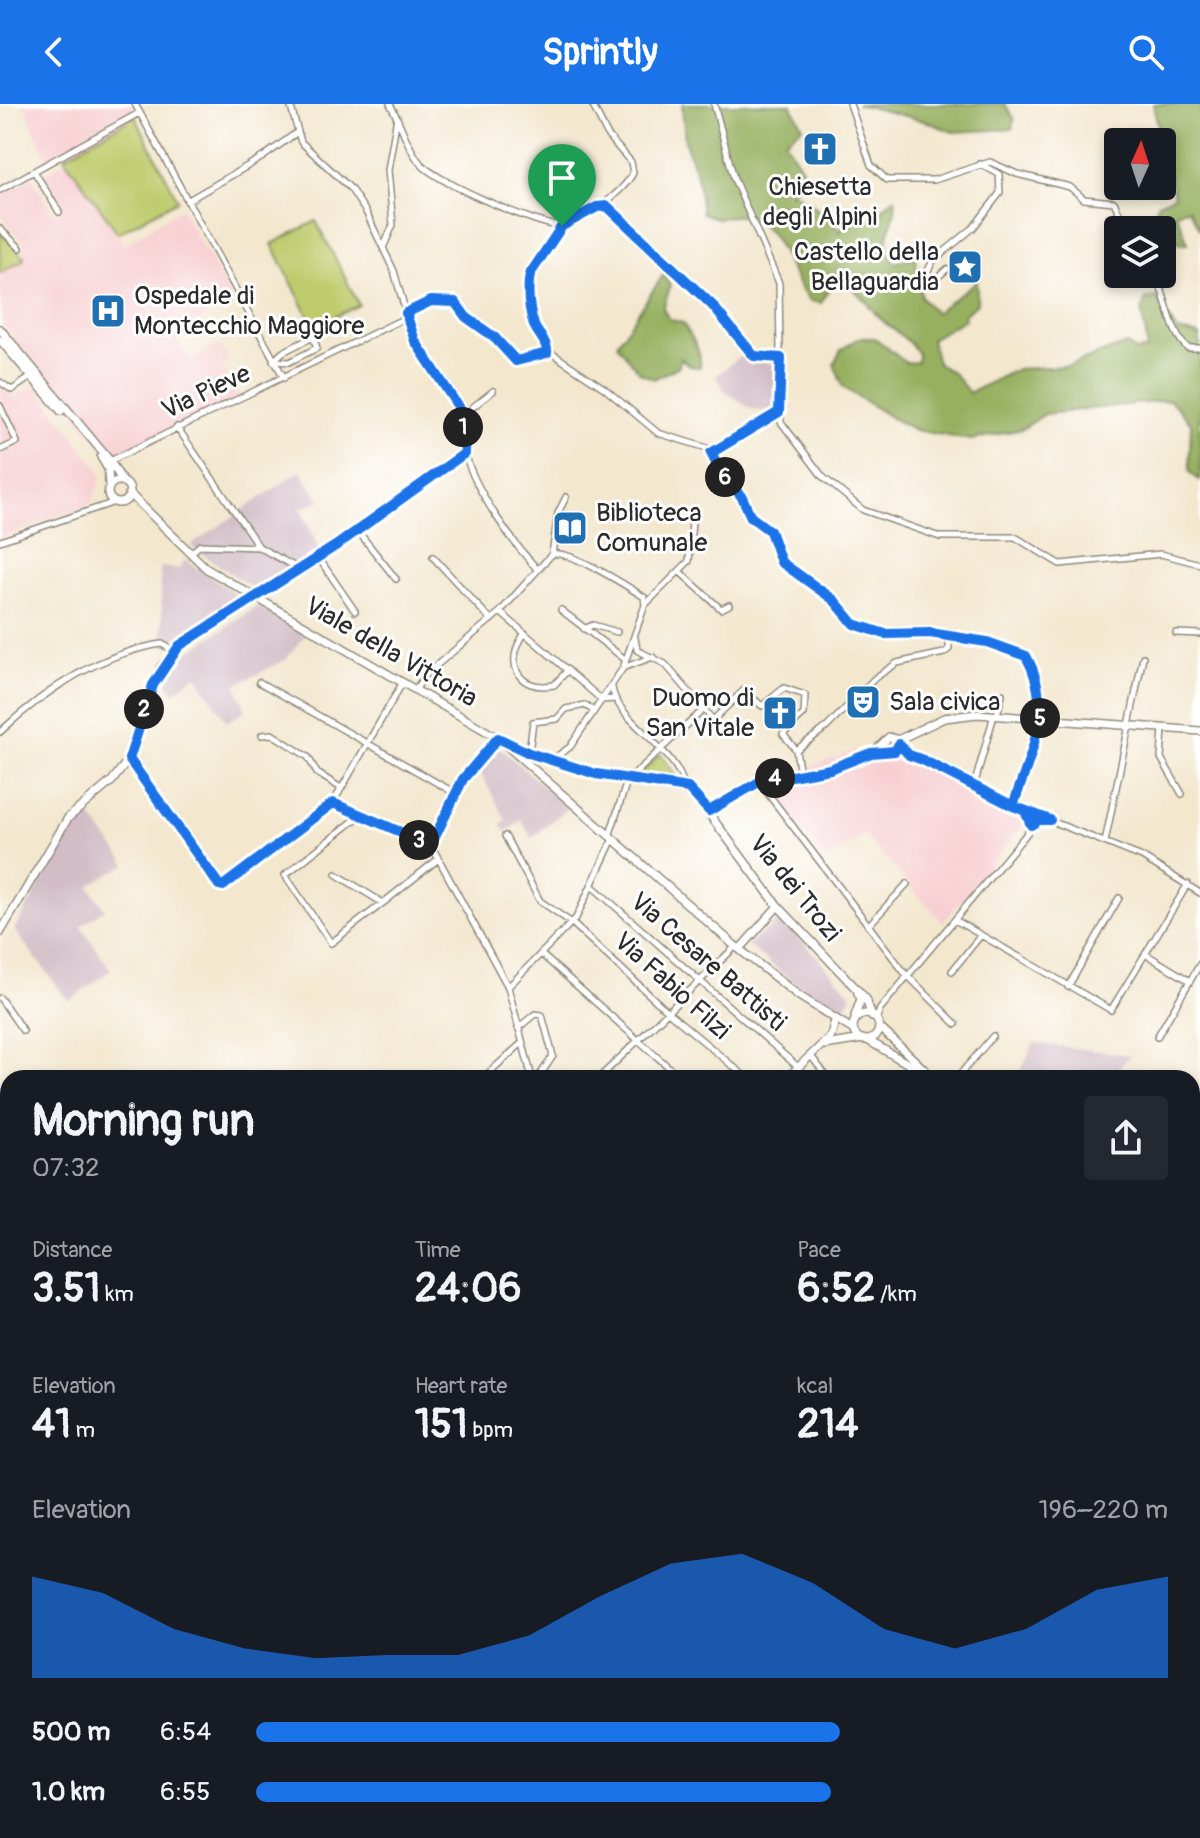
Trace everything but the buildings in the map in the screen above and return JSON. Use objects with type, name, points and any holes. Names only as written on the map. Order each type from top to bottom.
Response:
[{"type":"street","points":[[135,104],[284,378]]},
{"type":"street","points":[[290,104],[297,132],[307,148],[350,188],[383,248],[406,316],[424,356],[463,415],[465,453],[473,476],[507,531],[538,570]]},
{"type":"street","points":[[390,104],[426,168],[498,205],[562,226]]},
{"type":"street","points":[[592,104],[605,131],[634,168],[623,190],[604,205],[562,226],[530,274],[528,283],[533,323],[548,347],[547,353],[604,388],[658,433],[687,440],[711,453],[721,473],[742,497],[751,517],[770,531],[781,562],[834,600],[847,619],[881,633],[924,632],[987,642],[1026,656],[1040,690],[1040,719],[1013,806]]},
{"type":"street","points":[[714,104],[734,179],[779,283],[779,412],[787,431],[823,477],[850,501],[877,516],[940,537],[1015,537],[1060,564],[1161,554],[1200,564]]},
{"type":"street","points":[[850,104],[871,165],[887,180],[934,180],[990,162],[1017,174],[1063,185],[1087,199],[1113,201],[1120,216]]},
{"type":"street","points":[[0,190],[139,113]]},
{"type":"street","points":[[383,248],[393,225],[388,170],[397,117]]},
{"type":"street","points":[[187,201],[263,157],[297,132]]},
{"type":"street","points":[[947,269],[930,284],[926,279],[930,265],[973,228],[1000,193],[999,174],[979,164]]},
{"type":"street","points":[[34,171],[59,212]]},
{"type":"street","points":[[604,205],[712,305],[754,356],[781,358]]},
{"type":"street","points":[[0,229],[20,248]]},
{"type":"street","points":[[1162,288],[1178,338],[1188,348],[1200,348]]},
{"type":"street","name":"Via Pieve","points":[[110,461],[284,378],[431,301],[455,302],[466,317],[494,337],[516,361],[547,353]]},
{"type":"street","points":[[0,329],[72,420]]},
{"type":"street","points":[[313,337],[317,348],[289,362],[275,361],[283,352],[313,337]]},
{"type":"street","points":[[0,340],[72,420]]},
{"type":"street","points":[[0,382],[12,390],[32,376]]},
{"type":"street","points":[[463,415],[493,391]]},
{"type":"street","points":[[0,406],[17,442],[0,450]]},
{"type":"street","points":[[711,453],[779,412]]},
{"type":"street","name":"Viale della Vittoria","points":[[72,420],[110,461],[129,493],[189,555],[254,598],[498,738],[738,948],[832,1018],[919,1070]]},
{"type":"street","points":[[177,427],[259,547]]},
{"type":"street","points":[[97,448],[108,469],[109,488],[116,501]]},
{"type":"street","points":[[0,933],[68,818],[112,781],[129,759],[153,685],[174,651],[318,557],[465,453]]},
{"type":"street","points":[[109,488],[114,482],[123,482]]},
{"type":"street","points":[[0,541],[116,501],[129,493]]},
{"type":"street","points":[[416,689],[425,675],[500,612],[552,554],[558,513],[566,497]]},
{"type":"street","points":[[116,501],[143,505]]},
{"type":"street","points":[[551,760],[570,747],[623,668],[645,605],[689,561],[692,521]]},
{"type":"street","points":[[357,530],[396,579]]},
{"type":"street","points":[[189,555],[200,545],[259,547],[297,568]]},
{"type":"street","points":[[552,554],[560,553],[578,560],[640,595],[645,605]]},
{"type":"street","points":[[318,557],[355,611]]},
{"type":"street","points":[[433,557],[491,620]]},
{"type":"street","points":[[680,572],[721,609],[729,605]]},
{"type":"street","points":[[561,610],[583,630],[626,660]]},
{"type":"street","points":[[500,612],[602,700],[615,699]]},
{"type":"street","points":[[583,630],[593,625],[617,632]]},
{"type":"street","points":[[525,633],[513,658],[514,665],[526,682],[535,687],[554,685],[568,670]]},
{"type":"street","points":[[1176,633],[1200,634]]},
{"type":"street","points":[[635,638],[637,650],[665,664],[713,720],[744,690],[762,706],[784,688],[805,695],[804,714],[783,732],[796,750],[800,774]]},
{"type":"street","points":[[796,750],[827,727],[875,678],[897,663],[944,653],[949,649],[949,638]]},
{"type":"street","points":[[0,732],[40,699],[106,661],[155,645],[162,644],[174,651]]},
{"type":"street","points":[[623,668],[654,657]]},
{"type":"street","points":[[1105,842],[1143,657]]},
{"type":"street","points":[[259,682],[455,793]]},
{"type":"street","points":[[129,759],[221,887],[333,803],[403,682]]},
{"type":"street","points":[[508,746],[627,781],[684,787],[683,779],[661,750],[615,699],[612,686]]},
{"type":"street","points":[[974,786],[1002,694]]},
{"type":"street","points":[[529,753],[533,722],[557,719],[573,707],[585,705],[594,711]]},
{"type":"street","points":[[508,987],[572,923],[611,837],[627,781],[703,710]]},
{"type":"street","points":[[886,745],[895,751],[899,742],[944,718],[996,715],[1200,731]]},
{"type":"street","points":[[1163,729],[1161,758],[1182,794]]},
{"type":"street","points":[[262,735],[272,734],[308,757],[315,772],[341,788]]},
{"type":"street","points":[[709,811],[759,782],[830,769],[871,753],[886,745],[892,736],[909,755],[1013,806],[1142,857],[1200,893]]},
{"type":"street","points":[[431,845],[455,793],[498,738]]},
{"type":"street","points":[[570,747],[572,767]]},
{"type":"street","points":[[759,782],[907,976],[956,1024]]},
{"type":"street","name":"Via dei Trozi","points":[[684,787],[709,811],[778,906],[866,999],[876,1021],[925,1070]]},
{"type":"street","points":[[333,803],[431,845],[508,987],[530,1070]]},
{"type":"street","points":[[1025,811],[1031,825]]},
{"type":"street","points":[[361,815],[285,875],[331,943],[437,860]]},
{"type":"street","points":[[822,1046],[866,1040],[877,1035],[876,1021],[880,1009],[1031,825],[1039,820],[1050,820]]},
{"type":"street","name":"Via Fabio Filzi","points":[[505,836],[540,901],[572,923],[668,1012],[737,1070]]},
{"type":"street","points":[[336,874],[383,903]]},
{"type":"street","points":[[868,926],[907,884]]},
{"type":"street","points":[[955,920],[1111,1010],[1188,884]]},
{"type":"street","name":"Via Cesare Battisti","points":[[591,886],[698,982],[789,1070]]},
{"type":"street","points":[[1068,987],[1119,898]]},
{"type":"street","points":[[607,1070],[698,982],[738,948],[778,906]]},
{"type":"street","points":[[952,971],[981,935]]},
{"type":"street","points":[[542,955],[672,1070]]},
{"type":"street","points":[[1147,955],[1190,981]]},
{"type":"street","points":[[1157,1037],[1200,964]]},
{"type":"street","points":[[843,1043],[852,1030],[861,999],[855,988]]},
{"type":"street","points":[[0,998],[23,1031]]},
{"type":"street","points":[[518,1028],[535,1014],[542,1015],[553,1056],[543,1070]]},
{"type":"street","points":[[797,1070],[834,1033],[832,1018],[855,1016],[876,1021]]},
{"type":"street","points":[[964,1070],[993,1036]]},
{"type":"street","points":[[492,1070],[522,1043]]},
{"type":"street","points":[[811,1056],[822,1070]]},
{"type":"shaded area","points":[[23,104],[132,104],[135,116],[49,164]]},
{"type":"shaded area","name":"Ospedale di Montecchio Maggiore","points":[[66,160],[124,245],[181,208],[233,300],[175,335],[190,359],[221,344],[229,361],[222,366],[241,400],[113,460],[3,325],[0,309],[0,273],[23,260],[25,245],[0,214],[0,196],[32,178],[54,214],[63,209],[43,175]]},
{"type":"shaded area","points":[[749,349],[779,369],[780,412],[751,409],[725,391],[716,376]]},
{"type":"shaded area","points":[[0,385],[15,397],[36,385],[99,470],[101,478],[91,505],[0,538]]},
{"type":"shaded area","points":[[300,471],[320,500],[301,509],[321,554],[260,593],[190,546]]},
{"type":"shaded area","points":[[185,560],[241,597],[169,647],[163,641],[160,567],[179,569]]},
{"type":"shaded area","points":[[258,606],[306,634],[285,660],[236,685],[246,710],[227,722],[196,675],[174,693],[165,681],[175,661]]},
{"type":"shaded area","points":[[874,744],[972,789],[1023,821],[943,923],[864,835],[826,860],[759,778],[807,768]]},
{"type":"shaded area","points":[[499,747],[568,808],[532,838],[521,820],[506,832],[501,824],[506,820],[477,767]]},
{"type":"shaded area","points":[[89,815],[127,864],[89,886],[105,909],[81,926],[111,970],[69,1001],[14,930],[67,839]]},
{"type":"shaded area","points":[[782,919],[852,995],[841,1012],[826,1008],[747,945]]},
{"type":"shaded area","points":[[1034,1043],[1131,1055],[1117,1070],[1021,1070]]},
{"type":"green space","points":[[682,104],[791,104],[803,127],[785,141],[803,170],[802,183],[789,194],[794,193],[812,204],[841,232],[841,227],[870,218],[895,198],[888,238],[890,254],[895,263],[915,256],[921,297],[935,313],[977,281],[977,303],[964,315],[965,319],[931,339],[937,363],[954,374],[969,393],[1017,369],[1068,366],[1126,344],[1136,351],[1146,350],[1143,307],[1145,300],[1156,297],[1177,331],[1200,335],[1200,481],[1189,471],[1191,423],[1170,400],[1045,414],[1022,429],[971,440],[915,430],[843,387],[834,364],[841,350],[859,338],[875,338],[906,363],[917,362],[918,354],[847,284],[831,287],[821,303],[809,301],[775,239],[753,219],[737,216],[718,219],[702,213],[697,176],[685,142]]},
{"type":"green space","points":[[857,104],[1005,104],[1014,119],[1012,129],[953,132],[925,121]]},
{"type":"green space","points":[[1153,104],[1200,104],[1200,230],[1188,208],[1176,213],[1188,243],[1180,244],[1176,238],[1176,216],[1161,216],[1156,209],[1158,203],[1176,200],[1176,128],[1158,128]]},
{"type":"green space","points":[[135,116],[178,200],[118,233],[64,157]]},
{"type":"green space","points":[[316,221],[359,305],[314,327],[272,244]]},
{"type":"green space","points":[[0,232],[24,256],[23,260],[0,273]]},
{"type":"green space","points":[[664,274],[670,286],[663,309],[669,319],[683,323],[698,349],[700,367],[690,366],[680,358],[679,366],[654,379],[640,373],[617,344]]},
{"type":"green space","points":[[660,754],[680,781],[637,777]]},
{"type":"place","name":"Chiesetta degli Alpini","points":[[820,149]]},
{"type":"place","name":"Castello della Bellaguardia","points":[[965,267]]},
{"type":"place","name":"Ospedale di Montecchio Maggiore","points":[[108,311]]},
{"type":"place","name":"Biblioteca Comunale","points":[[570,528]]},
{"type":"place","name":"Sala civica","points":[[863,702]]},
{"type":"place","name":"Duomo di San Vitale","points":[[780,713]]},
{"type":"route","points":[[562,226],[557,238],[530,274],[528,283],[533,323],[548,347],[547,353],[539,352],[516,361],[494,337],[466,317],[455,302],[431,301],[406,313],[405,318],[415,341],[463,415],[465,453],[337,545],[187,639],[161,667],[129,759],[219,885],[223,886],[333,803],[431,845],[463,779],[498,738],[508,746],[596,774],[688,788],[709,811],[759,782],[830,769],[871,753],[895,751],[899,744],[909,755],[923,760],[1013,806],[1025,811],[1031,825],[1035,821],[1050,820],[1013,806],[1040,726],[1040,690],[1026,656],[987,642],[930,633],[885,634],[868,630],[847,619],[834,600],[784,565],[770,531],[751,517],[742,497],[721,473],[711,453],[723,449],[779,412],[781,358],[754,356],[712,305],[607,206],[597,207],[562,226]]}]
